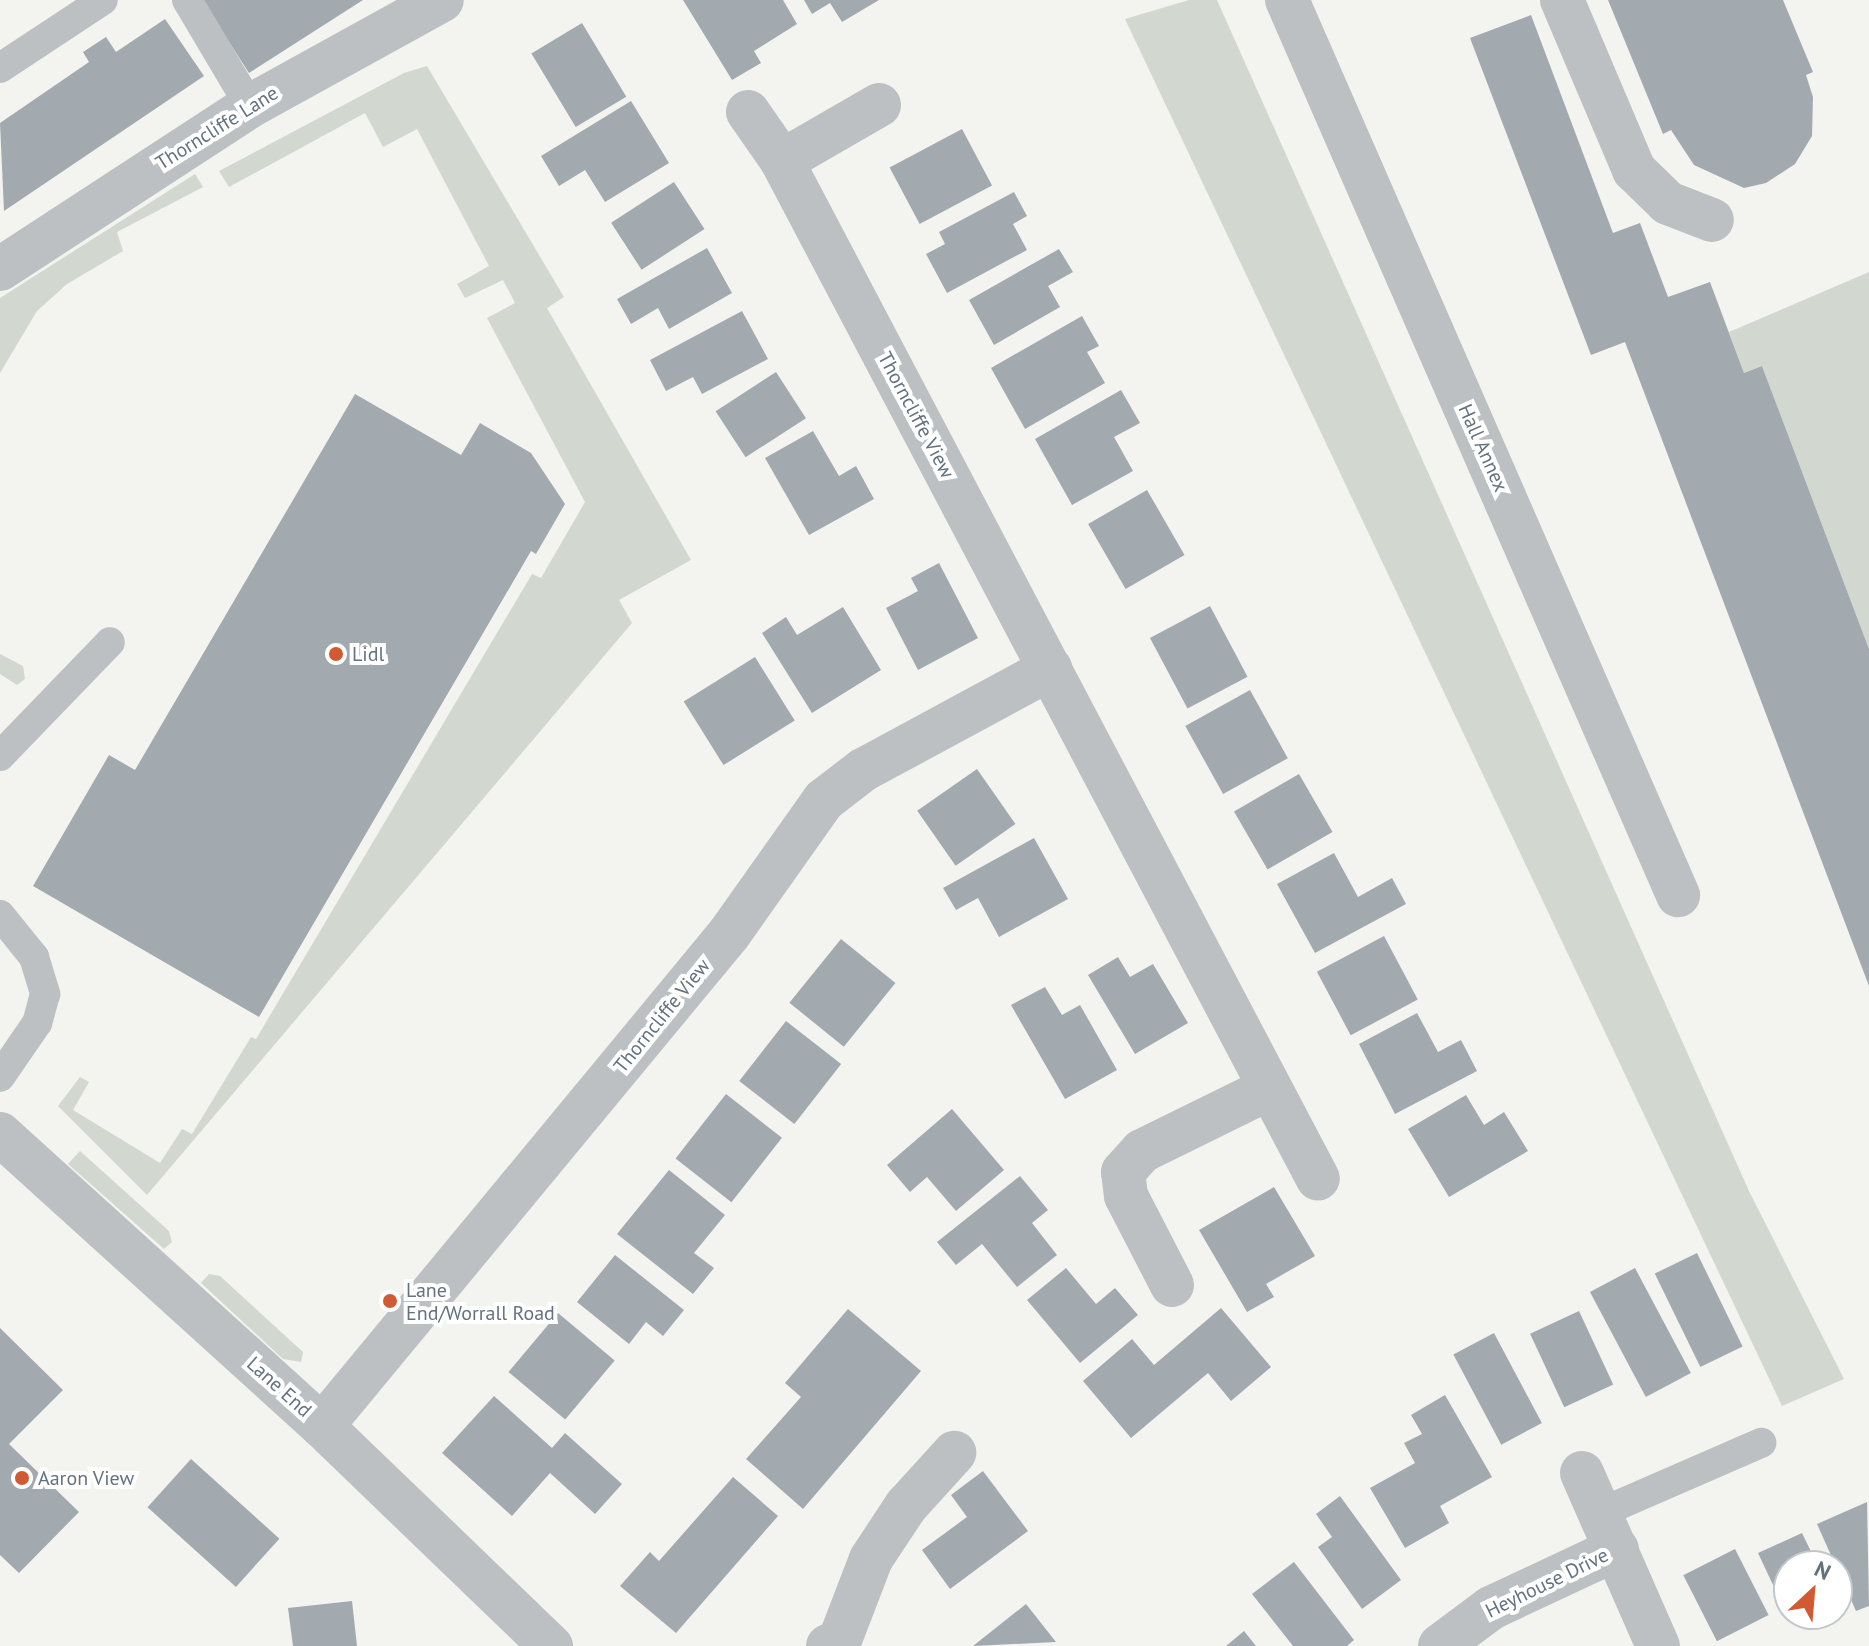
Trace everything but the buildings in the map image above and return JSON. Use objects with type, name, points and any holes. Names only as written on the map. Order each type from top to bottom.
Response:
[{"type":"street","name":"Thorncliffe Lane","points":[[3,259],[250,106],[442,0]]},
{"type":"street","name":"Hall Annex","points":[[1287,0],[1678,895]]},
{"type":"street","points":[[1562,0],[1634,170],[1668,203],[1712,220]]},
{"type":"street","points":[[782,161],[879,105]]},
{"type":"street","name":"Thorncliffe View","points":[[748,112],[782,161],[1318,1179]]},
{"type":"street","name":"Thorncliffe View","points":[[322,1426],[729,934],[824,800],[863,770],[1050,669]]},
{"type":"street","points":[[1172,1285],[1126,1196],[1123,1172],[1142,1151],[1268,1089]]},
{"type":"street","name":"Lane End","points":[[0,1134],[322,1426],[551,1646]]},
{"type":"street","points":[[828,1646],[839,1646],[871,1559],[906,1506],[954,1453]]},
{"type":"street","name":"Heyhouse Drive","points":[[1582,1473],[1658,1646]]},
{"type":"street","name":"Heyhouse Drive","points":[[1440,1646],[1491,1608],[1608,1531]]},
{"type":"lane","points":[[0,68],[103,0]]},
{"type":"lane","points":[[187,0],[250,106]]},
{"type":"lane","points":[[0,756],[110,642]]},
{"type":"lane","points":[[0,915],[34,957],[45,994],[37,1023],[0,1077]]},
{"type":"lane","points":[[1608,1531],[1761,1443]]},
{"type":"shaded area","points":[[1189,0],[1217,0],[1749,1191],[1844,1379],[1782,1406],[1125,19]]},
{"type":"shaded area","points":[[427,66],[564,297],[547,308],[691,560],[619,600],[632,623],[147,1195],[58,1106],[80,1077],[89,1082],[73,1110],[160,1163],[182,1129],[192,1134],[251,1037],[256,1039],[532,574],[541,578],[585,502],[487,318],[515,303],[503,280],[465,298],[457,284],[489,266],[417,129],[383,147],[365,113],[229,187],[219,171],[404,73]]},
{"type":"shaded area","points":[[195,174],[203,187],[117,232],[123,251],[67,284],[37,311],[0,373],[0,298]]},
{"type":"shaded area","points":[[1869,272],[1869,649],[1762,366],[1744,373],[1729,332]]},
{"type":"shaded area","points":[[0,654],[23,666],[25,679],[17,685],[0,674]]},
{"type":"shaded area","points":[[80,1151],[169,1231],[172,1242],[164,1249],[68,1164]]},
{"type":"shaded area","points":[[209,1274],[220,1276],[303,1352],[301,1362],[283,1359],[201,1283]]},
{"type":"place","name":"Lidl","points":[[336,654]]},
{"type":"place","name":"Lane End/Worrall Road","points":[[390,1301]]},
{"type":"place","name":"Aaron View","points":[[22,1478]]}]
